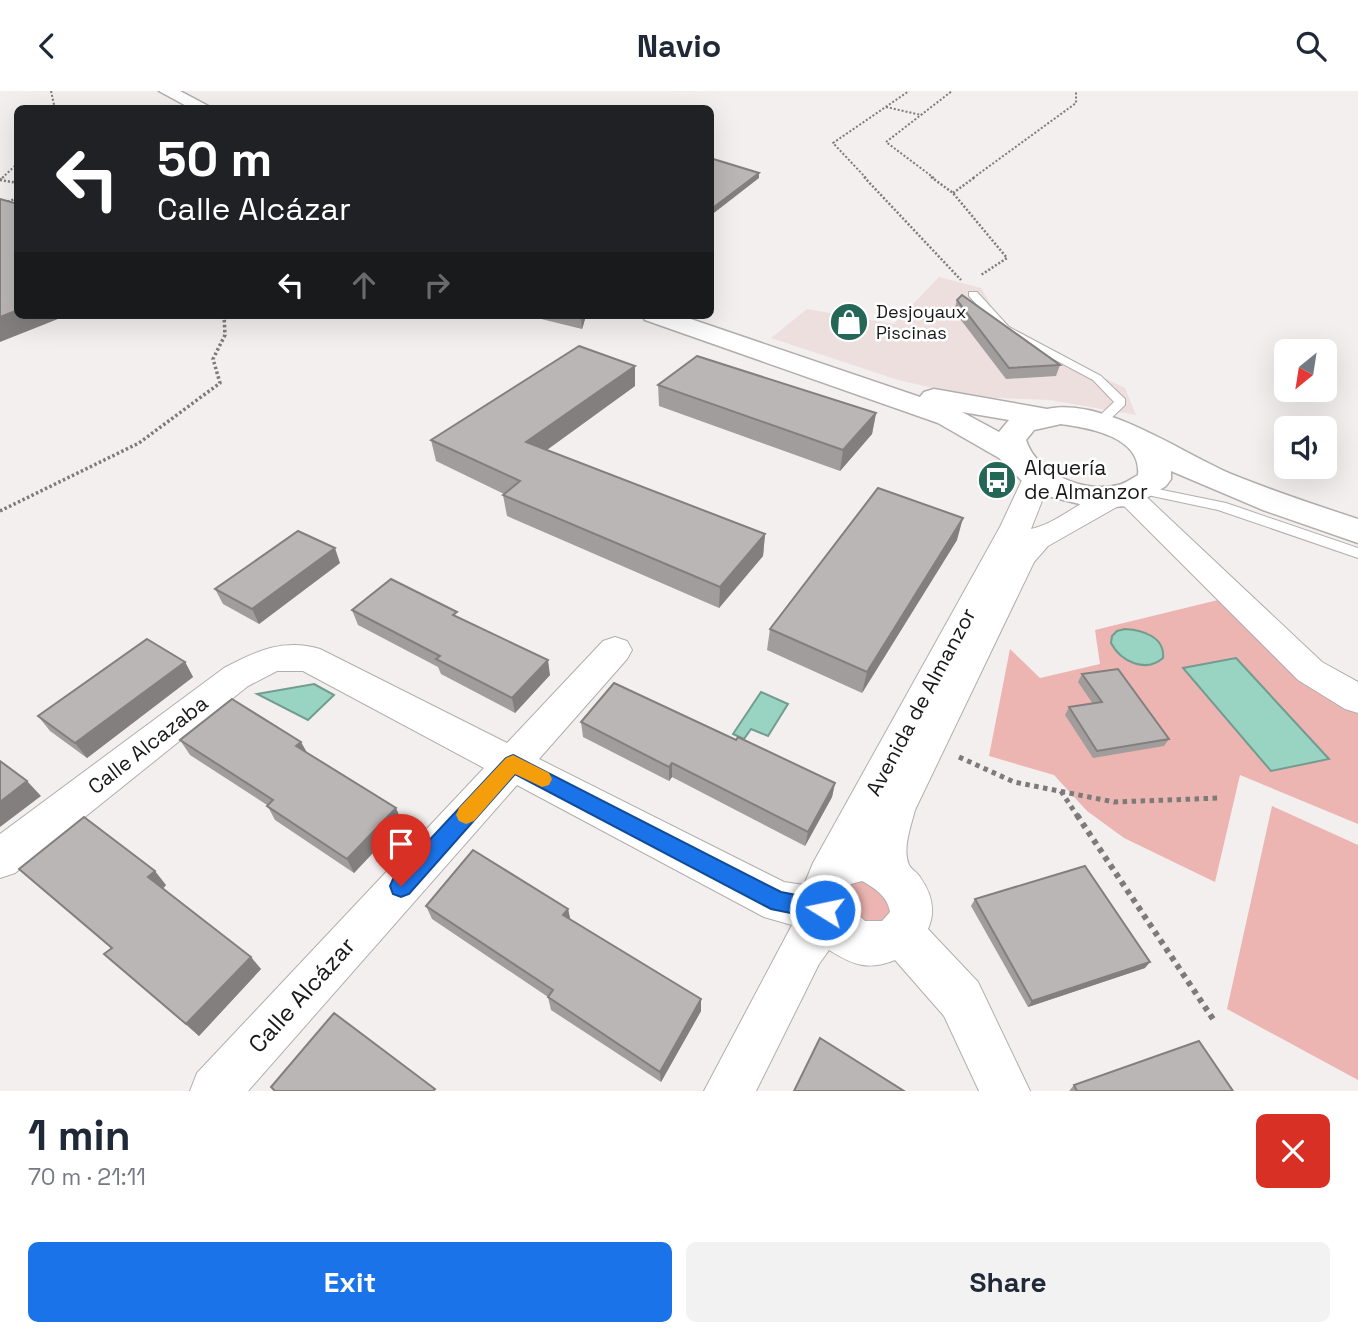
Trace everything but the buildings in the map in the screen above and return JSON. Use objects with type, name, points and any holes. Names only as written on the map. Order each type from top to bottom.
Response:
[{"type":"main road","points":[[150,91],[179,105]]},
{"type":"main road","points":[[167,91],[197,105]]},
{"type":"main road","points":[[666,319],[949,417],[1010,451]]},
{"type":"main road","points":[[696,319],[926,397],[1043,417]]},
{"type":"main road","points":[[1289,508],[1192,488],[1074,493],[1037,478],[1016,461],[1010,451],[1009,442],[1012,433],[1019,426],[1043,417],[1061,415],[1100,422],[1123,431],[1186,467],[1289,508],[1358,531]]},
{"type":"main road","points":[[1133,492],[1154,479],[1156,462],[1142,443]]},
{"type":"street","name":"Avenida de Almanzor","points":[[889,872],[887,840],[895,810],[1021,557],[1037,478]]},
{"type":"street","name":"Avenida de Almanzor","points":[[729,1091],[827,901],[1026,533],[1133,492]]},
{"type":"street","points":[[1133,492],[1310,671],[1358,699]]},
{"type":"street","name":"Calle Alcázar","points":[[215,1091],[615,650]]},
{"type":"street","name":"Calle Alcazaba","points":[[0,859],[236,677],[272,658],[308,658],[513,764]]},
{"type":"street","points":[[513,764],[779,902],[827,901]]},
{"type":"street","points":[[862,862],[889,872],[900,882],[910,909],[908,922],[901,933],[890,941],[862,943],[836,928],[827,901],[837,868],[862,862]]},
{"type":"street","points":[[901,933],[961,999],[1005,1091]]},
{"type":"lane","points":[[970,289],[1005,329],[1097,378],[1121,402],[1100,422]]},
{"type":"lane","points":[[1133,492],[1221,506],[1358,553]]},
{"type":"path","points":[[909,91],[833,143],[970,289],[1007,258],[953,193],[886,142],[952,91]]},
{"type":"path","points":[[953,193],[1076,103],[1076,91]]},
{"type":"path","points":[[886,107],[922,115]]},
{"type":"path","points":[[0,180],[14,167]]},
{"type":"path","points":[[0,204],[14,199]]},
{"type":"path","points":[[8,202],[14,204]]},
{"type":"path","points":[[0,511],[139,443],[220,383],[213,359],[225,335],[224,319]]},
{"type":"path","points":[[929,743],[1014,782],[1114,802],[1220,798]]},
{"type":"path","points":[[1061,791],[1215,1022]]},
{"type":"shaded area","points":[[939,277],[981,288],[1005,329],[1125,388],[1136,415],[1050,400],[972,397],[898,380],[771,338],[807,309],[894,324]]},
{"type":"shaded area","points":[[1218,600],[1338,702],[1358,714],[1358,824],[1240,775],[1215,882],[1124,838],[1087,811],[1054,775],[989,756],[1010,649],[1040,678],[1100,664],[1095,630]]},
{"type":"shaded area","points":[[1125,629],[1145,633],[1157,640],[1163,651],[1163,658],[1149,665],[1127,660],[1111,643],[1112,636],[1117,631]]},
{"type":"shaded area","points":[[1236,658],[1329,759],[1271,771],[1183,668]]},
{"type":"shaded area","points":[[314,684],[334,695],[308,720],[257,694]]},
{"type":"shaded area","points":[[761,692],[788,704],[768,736],[751,729],[744,739],[733,734]]},
{"type":"shaded area","points":[[1272,806],[1358,845],[1358,1080],[1227,1009]]},
{"type":"shaded area","points":[[877,873],[896,919],[859,931],[833,888]]},
{"type":"slow traffic","points":[[466,815],[513,764],[542,779]]},
{"type":"place","name":"Desjoyaux Piscinas","points":[[849,322]]},
{"type":"place","name":"Alquería de Almanzor","points":[[997,480]]},
{"type":"route","points":[[401,886],[513,764],[779,902],[825,910]]}]
